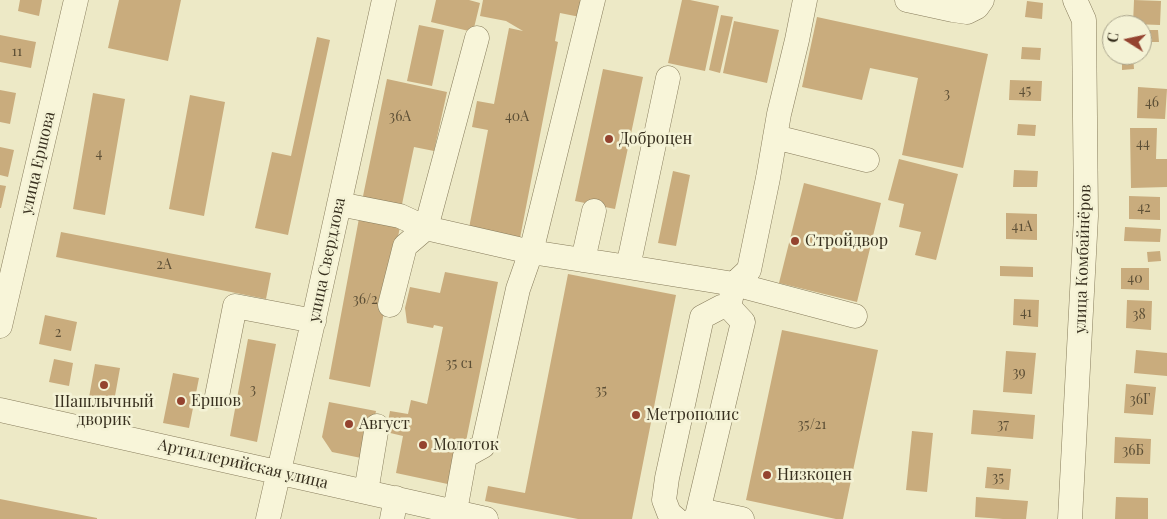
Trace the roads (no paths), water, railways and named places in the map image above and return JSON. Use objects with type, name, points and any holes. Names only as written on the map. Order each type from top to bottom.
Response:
[{"type":"street","name":"улица Ершова","points":[[0,326],[76,0]]},
{"type":"street","name":"улица Свердлова","points":[[268,519],[314,321],[384,0]]},
{"type":"street","points":[[455,511],[465,456],[483,446],[518,289],[531,252],[593,0]]},
{"type":"street","points":[[729,307],[734,284],[749,270],[775,137],[805,0]]},
{"type":"street","points":[[907,0],[967,12],[977,8],[982,0]]},
{"type":"street","name":"улица Комбайнёров","points":[[1070,519],[1086,216],[1084,20],[1075,0]]},
{"type":"street","points":[[390,305],[405,246],[426,228],[477,38]]},
{"type":"street","points":[[628,266],[668,78]]},
{"type":"street","points":[[775,137],[867,160]]},
{"type":"street","points":[[339,204],[400,216],[426,228],[531,252],[734,284],[855,316]]},
{"type":"street","points":[[583,260],[594,211]]},
{"type":"street","points":[[217,396],[235,306],[314,321]]},
{"type":"street","points":[[676,519],[668,513],[664,500],[667,478],[702,317],[721,307],[729,307],[743,322],[696,514],[742,519]]},
{"type":"street","name":"Артиллерийская улица","points":[[0,410],[366,492],[394,509],[455,511],[486,519]]},
{"type":"street","points":[[366,492],[377,426]]},
{"type":"place","name":"Доброцен","points":[[609,139]]},
{"type":"place","name":"Стройдвор","points":[[795,241]]},
{"type":"place","name":"Шашлычный дворик","points":[[104,385]]},
{"type":"place","name":"Ершов","points":[[181,401]]},
{"type":"place","name":"Метрополис","points":[[636,415]]},
{"type":"place","name":"Август","points":[[349,424]]},
{"type":"place","name":"Молоток","points":[[423,445]]},
{"type":"place","name":"Низкоцен","points":[[767,475]]}]
